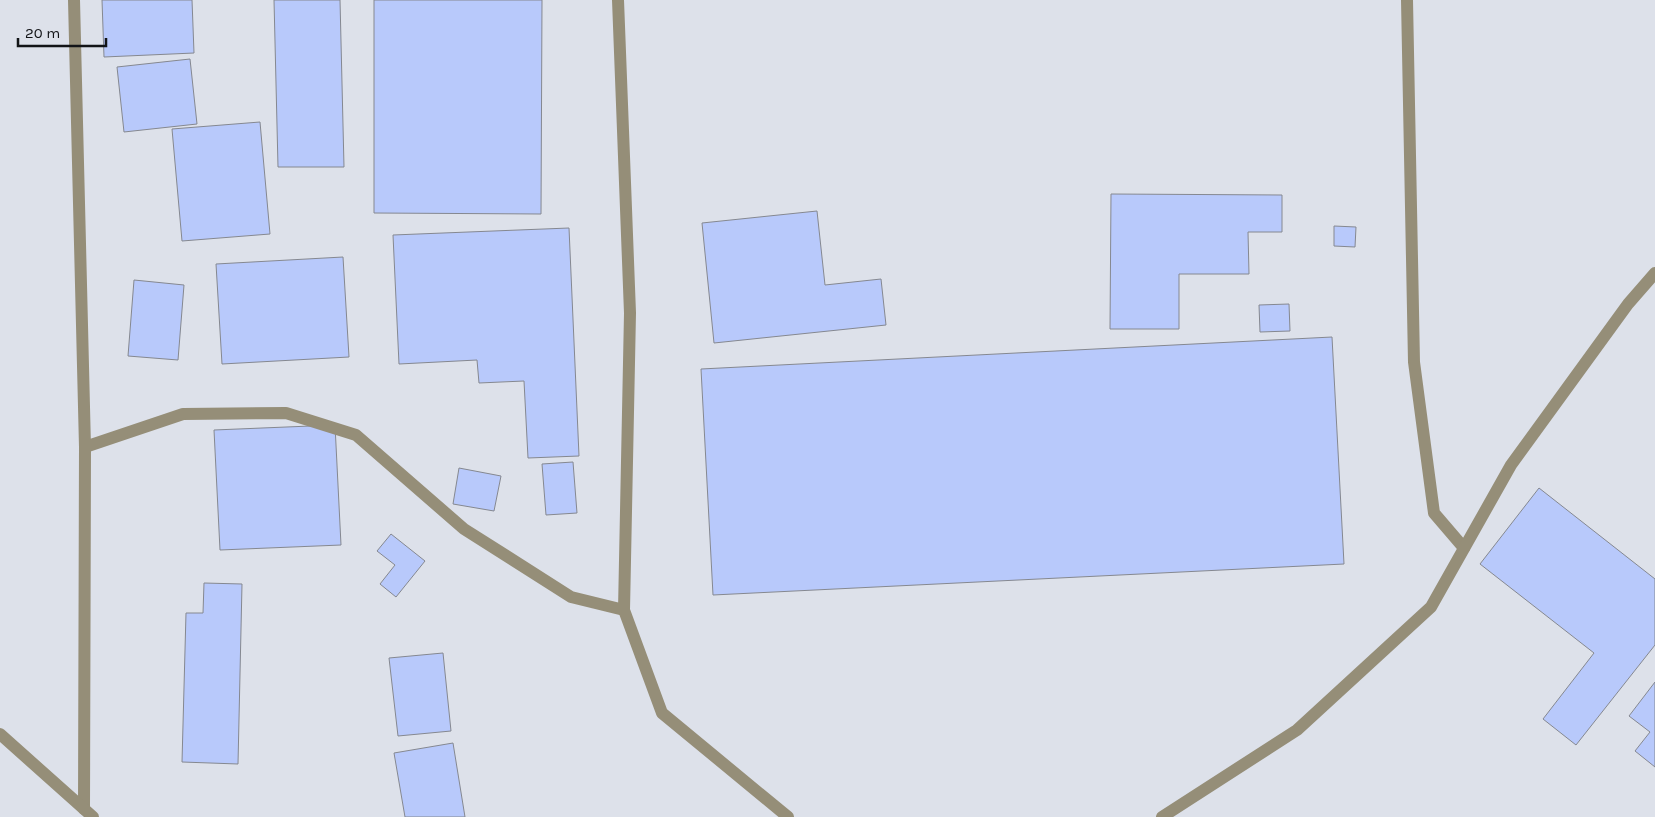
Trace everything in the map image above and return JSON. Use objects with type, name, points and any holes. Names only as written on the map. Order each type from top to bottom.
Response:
[{"type":"street","points":[[74,0],[85,447],[88,813]]},
{"type":"street","points":[[618,0],[630,313],[624,610],[662,713],[788,817]]},
{"type":"street","points":[[1407,0],[1414,362],[1434,513],[1464,548]]},
{"type":"street","points":[[1162,817],[1297,730],[1431,607],[1510,465],[1628,304],[1655,273]]},
{"type":"street","points":[[85,447],[183,414],[286,413],[356,435],[464,529],[572,597],[624,610]]},
{"type":"street","points":[[0,734],[88,813]]},
{"type":"building","points":[[102,0],[192,0],[194,53],[104,57]]},
{"type":"building","points":[[274,0],[340,0],[344,167],[278,167]]},
{"type":"building","points":[[374,0],[542,0],[541,214],[374,213]]},
{"type":"building","points":[[190,59],[197,124],[124,132],[117,67]]},
{"type":"building","points":[[260,122],[270,234],[182,241],[172,129]]},
{"type":"building","points":[[1111,194],[1282,195],[1282,232],[1248,232],[1249,274],[1179,274],[1179,329],[1110,329]]},
{"type":"building","points":[[817,211],[825,285],[881,279],[886,325],[714,343],[702,223]]},
{"type":"building","points":[[1334,226],[1356,227],[1355,247],[1334,246]]},
{"type":"building","points":[[569,228],[579,456],[528,458],[524,381],[479,383],[477,360],[399,364],[393,235]]},
{"type":"building","points":[[343,257],[349,357],[222,364],[216,264]]},
{"type":"building","points":[[134,280],[184,285],[178,360],[128,356]]},
{"type":"building","points":[[1289,304],[1290,331],[1260,332],[1259,305]]},
{"type":"building","points":[[1332,337],[1344,564],[713,595],[701,369]]},
{"type":"building","points":[[335,425],[341,545],[220,550],[214,430]]},
{"type":"building","points":[[573,462],[577,513],[546,515],[542,464]]},
{"type":"building","points":[[459,468],[501,476],[494,511],[453,504]]},
{"type":"building","points":[[1539,488],[1655,579],[1655,645],[1576,745],[1543,719],[1594,653],[1480,564]]},
{"type":"building","points":[[391,534],[425,561],[396,597],[380,584],[395,565],[377,551]]},
{"type":"building","points":[[204,583],[242,584],[238,764],[182,762],[186,613],[203,613]]},
{"type":"building","points":[[443,653],[451,731],[398,736],[389,658]]},
{"type":"building","points":[[1655,682],[1655,767],[1635,751],[1650,732],[1629,716]]},
{"type":"building","points":[[453,743],[465,817],[405,817],[394,753]]}]
